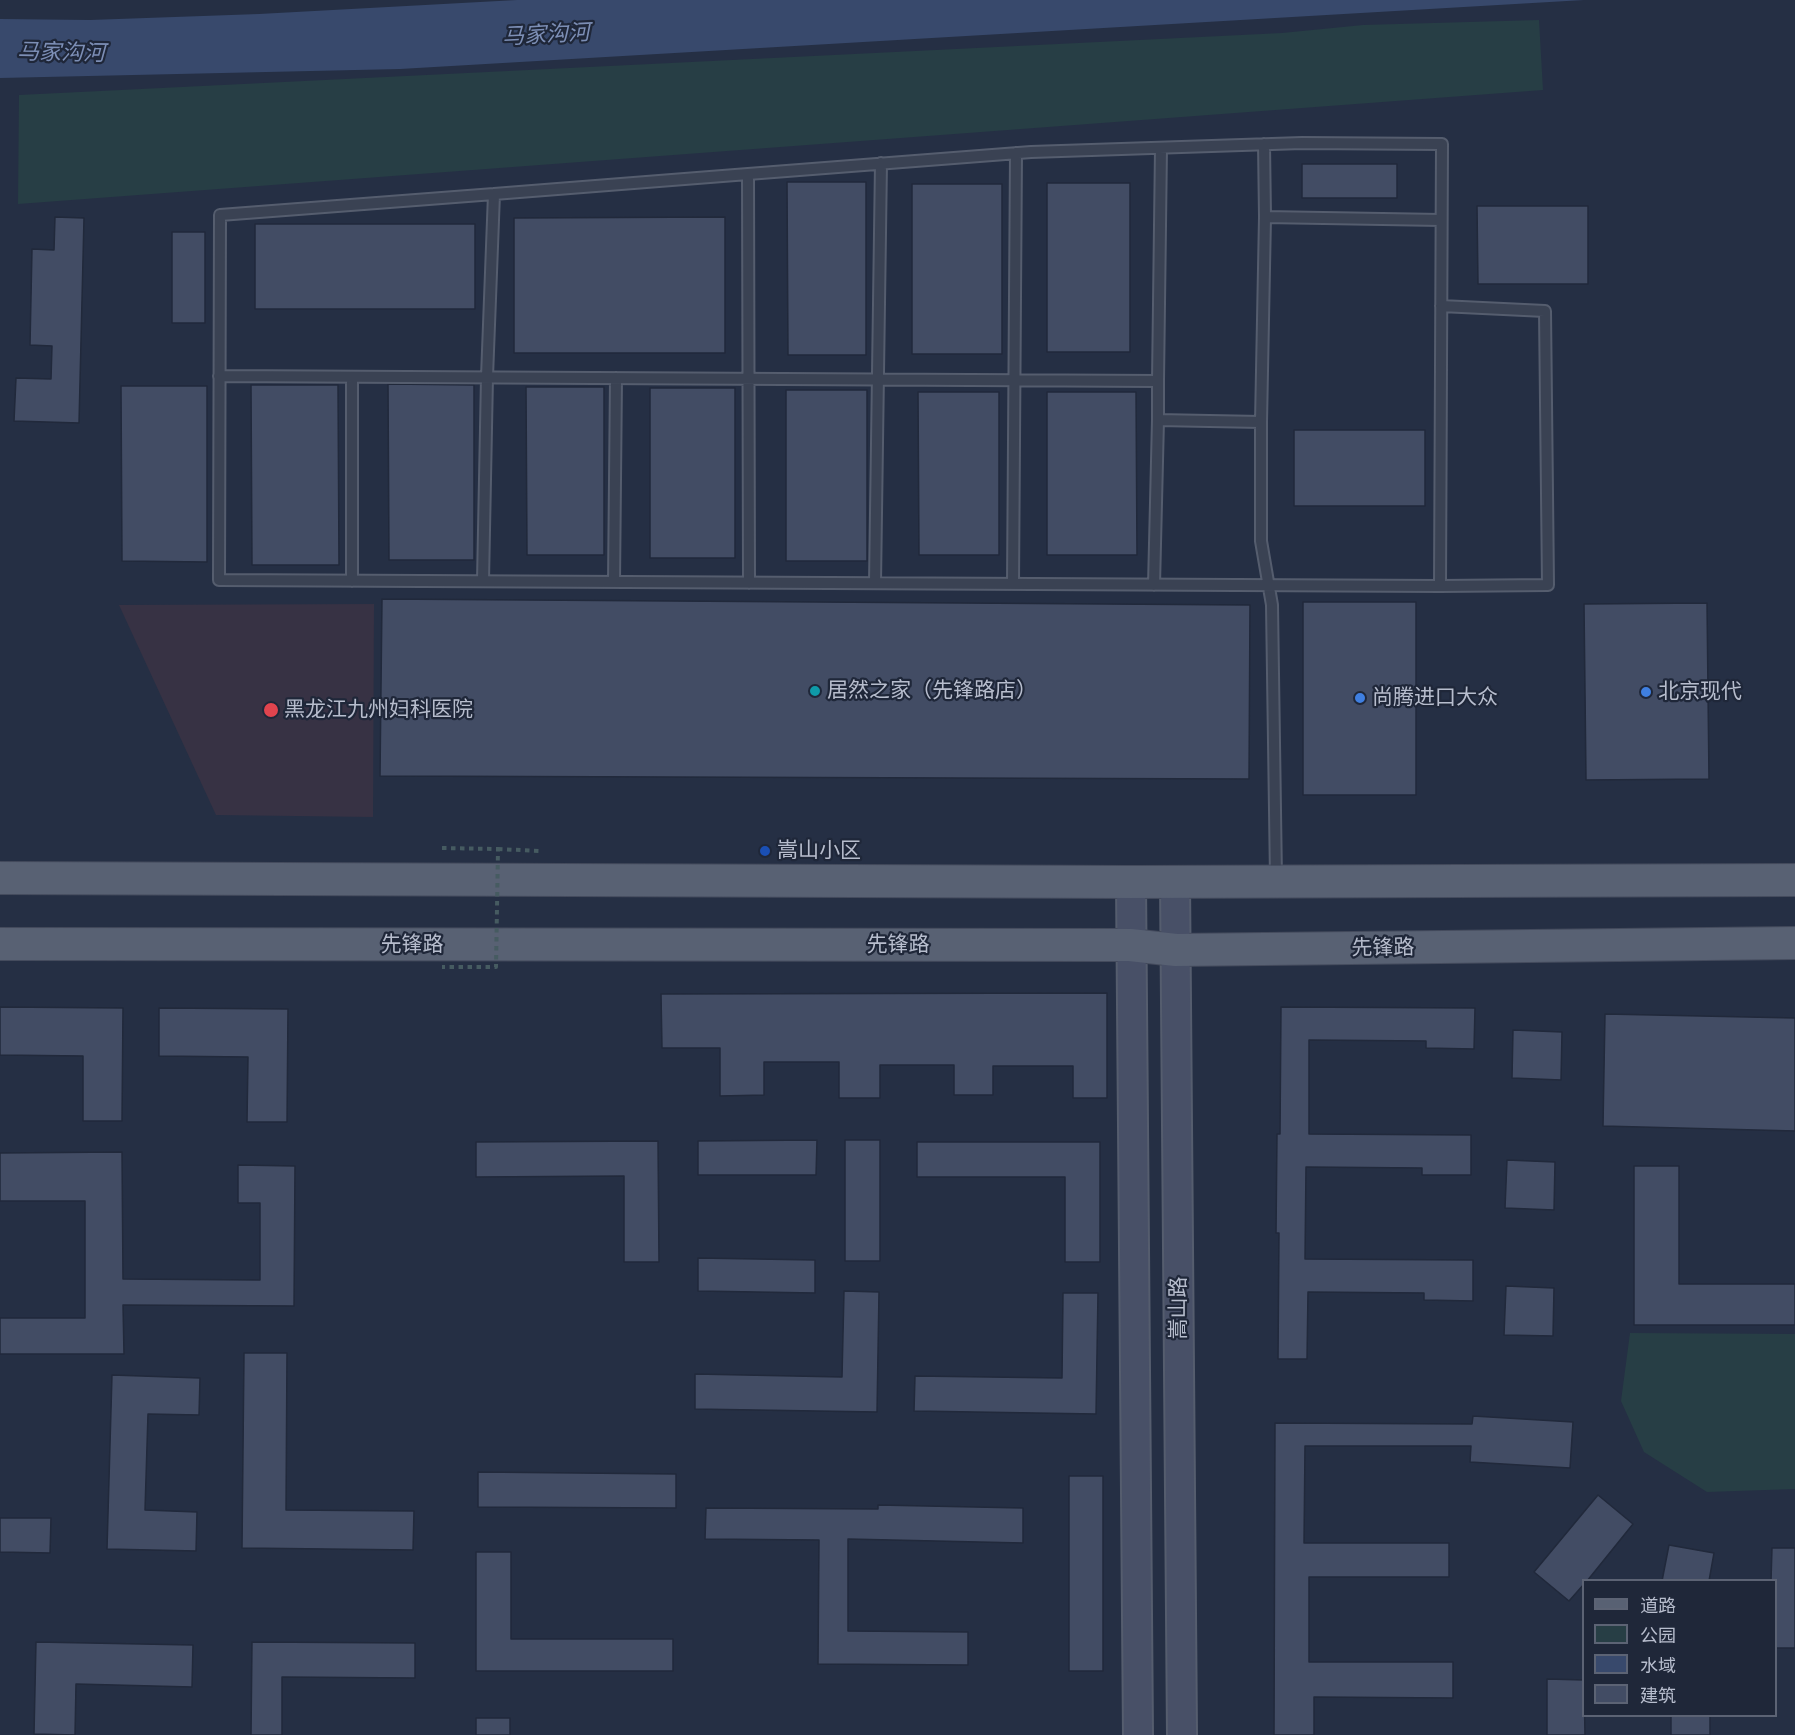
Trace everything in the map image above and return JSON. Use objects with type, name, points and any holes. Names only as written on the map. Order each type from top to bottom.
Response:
[{"type":"main road","points":[[0,878],[1131,882],[1795,880]]},
{"type":"main road","name":"嵩山路","points":[[1131,882],[1138,1735]]},
{"type":"main road","name":"嵩山路","points":[[1174,882],[1182,1735]]},
{"type":"main road","name":"先锋路","points":[[0,944],[1130,945],[1176,950],[1795,943]]},
{"type":"lane","points":[[1264,144],[1262,541],[1272,605],[1276,881]]},
{"type":"lane","points":[[1440,586],[1441,220],[1442,144],[1264,144],[1016,153],[220,215],[219,580],[1269,586],[1440,586],[1548,585],[1545,311],[1441,306]]},
{"type":"lane","points":[[1155,585],[1161,148]]},
{"type":"lane","points":[[1013,584],[1016,153]]},
{"type":"lane","points":[[875,583],[881,163]]},
{"type":"lane","points":[[748,174],[749,583]]},
{"type":"lane","points":[[483,581],[494,194]]},
{"type":"lane","points":[[1265,217],[1441,220]]},
{"type":"lane","points":[[219,376],[1158,381]]},
{"type":"lane","points":[[352,377],[352,581]]},
{"type":"lane","points":[[614,582],[616,378]]},
{"type":"lane","points":[[1158,420],[1261,423]]},
{"type":"path","points":[[442,848],[541,851]]},
{"type":"path","points":[[442,966],[496,967],[498,849]]},
{"type":"shaded area","name":"黑龙江九州妇科医院","points":[[374,604],[373,817],[216,815],[119,605]]},
{"type":"green space","points":[[1539,20],[1543,90],[18,204],[19,95],[1282,33],[1363,25]]},
{"type":"green space","points":[[1630,1333],[1795,1334],[1795,1489],[1707,1492],[1644,1452],[1621,1401]]},
{"type":"water","name":"马家沟河","points":[[517,0],[1584,0],[400,69],[0,78],[0,19],[90,20],[259,14]]},
{"type":"building","points":[[1302,164],[1397,164],[1397,198],[1302,198]]},
{"type":"building","points":[[787,182],[866,182],[866,355],[788,355]]},
{"type":"building","points":[[1047,183],[1130,183],[1130,352],[1047,352]]},
{"type":"building","points":[[912,184],[1002,184],[1002,354],[912,354]]},
{"type":"building","points":[[1477,206],[1588,206],[1588,284],[1478,284]]},
{"type":"building","points":[[55,217],[84,218],[79,423],[14,421],[16,378],[51,379],[52,346],[30,345],[32,249],[54,250]]},
{"type":"building","points":[[725,217],[725,353],[514,353],[514,218]]},
{"type":"building","points":[[255,224],[475,224],[475,309],[255,309]]},
{"type":"building","points":[[172,232],[205,232],[205,323],[172,323]]},
{"type":"building","points":[[388,384],[474,385],[474,560],[389,560]]},
{"type":"building","points":[[251,385],[338,385],[339,565],[252,565]]},
{"type":"building","points":[[121,386],[207,386],[207,562],[122,561]]},
{"type":"building","points":[[526,387],[604,387],[604,555],[527,555]]},
{"type":"building","points":[[650,388],[735,388],[735,558],[650,558]]},
{"type":"building","points":[[786,390],[867,390],[867,561],[786,561]]},
{"type":"building","points":[[918,392],[999,392],[999,555],[919,555]]},
{"type":"building","points":[[1047,392],[1136,392],[1137,555],[1047,555]]},
{"type":"building","points":[[1294,430],[1425,430],[1425,506],[1294,506]]},
{"type":"building","name":"居然之家（先锋路店）","points":[[382,599],[1250,605],[1249,779],[380,776]]},
{"type":"building","name":"尚腾进口大众","points":[[1303,602],[1416,602],[1416,795],[1303,795]]},
{"type":"building","name":"北京现代","points":[[1707,603],[1709,779],[1586,780],[1584,604]]},
{"type":"building","points":[[1107,993],[1107,1098],[1073,1098],[1073,1066],[993,1066],[993,1095],[954,1095],[954,1065],[880,1065],[880,1098],[839,1098],[839,1062],[764,1062],[764,1095],[720,1096],[720,1048],[662,1048],[661,994]]},
{"type":"building","points":[[0,1007],[123,1008],[122,1121],[83,1121],[83,1056],[0,1055]]},
{"type":"building","points":[[1281,1007],[1475,1008],[1474,1049],[1426,1048],[1426,1041],[1309,1040],[1309,1134],[1471,1135],[1471,1175],[1422,1175],[1422,1168],[1306,1167],[1305,1259],[1473,1260],[1473,1301],[1424,1300],[1424,1293],[1308,1292],[1307,1359],[1278,1359],[1279,1233],[1276,1233],[1277,1134],[1280,1134]]},
{"type":"building","points":[[159,1008],[288,1009],[287,1122],[247,1122],[248,1057],[159,1056]]},
{"type":"building","points":[[1605,1014],[1795,1018],[1795,1131],[1603,1126]]},
{"type":"building","points":[[1513,1030],[1562,1032],[1561,1080],[1512,1078]]},
{"type":"building","points":[[817,1140],[816,1175],[698,1175],[698,1141]]},
{"type":"building","points":[[845,1140],[880,1140],[880,1261],[845,1261]]},
{"type":"building","points":[[658,1141],[659,1262],[624,1262],[624,1176],[476,1177],[476,1142]]},
{"type":"building","points":[[917,1142],[1100,1142],[1100,1262],[1065,1262],[1065,1177],[917,1177]]},
{"type":"building","points":[[122,1152],[123,1279],[260,1280],[260,1203],[238,1203],[238,1165],[295,1166],[294,1306],[123,1305],[124,1354],[0,1354],[0,1318],[85,1318],[85,1201],[0,1201],[0,1153]]},
{"type":"building","points":[[1507,1160],[1555,1162],[1554,1210],[1505,1208]]},
{"type":"building","points":[[1634,1166],[1679,1166],[1679,1284],[1795,1284],[1795,1325],[1634,1325]]},
{"type":"building","points":[[698,1258],[815,1260],[815,1293],[698,1291]]},
{"type":"building","points":[[1506,1286],[1554,1288],[1553,1336],[1504,1335]]},
{"type":"building","points":[[844,1291],[879,1292],[877,1412],[695,1409],[695,1374],[842,1377]]},
{"type":"building","points":[[1063,1293],[1098,1293],[1096,1414],[914,1411],[915,1376],[1062,1378]]},
{"type":"building","points":[[244,1353],[287,1353],[286,1510],[414,1511],[413,1550],[242,1548]]},
{"type":"building","points":[[112,1375],[200,1378],[199,1415],[148,1414],[145,1510],[197,1512],[196,1551],[107,1549]]},
{"type":"building","points":[[1473,1416],[1573,1422],[1570,1468],[1470,1462],[1471,1446],[1305,1446],[1304,1543],[1449,1543],[1449,1577],[1309,1577],[1309,1662],[1453,1662],[1453,1698],[1314,1697],[1314,1735],[1274,1735],[1275,1423],[1472,1424]]},
{"type":"building","points":[[478,1472],[676,1474],[676,1508],[478,1507]]},
{"type":"building","points":[[1069,1476],[1103,1476],[1103,1671],[1069,1671]]},
{"type":"building","points":[[1598,1495],[1633,1524],[1589,1579],[1582,1579],[1582,1586],[1569,1601],[1534,1572]]},
{"type":"building","points":[[878,1505],[1023,1508],[1023,1543],[848,1539],[848,1631],[968,1632],[968,1665],[818,1664],[819,1540],[705,1539],[706,1508],[878,1509]]},
{"type":"building","points":[[0,1518],[51,1518],[50,1553],[0,1552]]},
{"type":"building","points":[[1669,1545],[1714,1553],[1709,1579],[1662,1579]]},
{"type":"building","points":[[1772,1548],[1795,1548],[1795,1648],[1777,1648],[1777,1579],[1771,1579]]},
{"type":"building","points":[[476,1552],[511,1552],[511,1639],[673,1639],[673,1671],[476,1671]]},
{"type":"building","points":[[36,1642],[193,1645],[192,1687],[76,1684],[75,1735],[34,1734]]},
{"type":"building","points":[[252,1642],[415,1643],[415,1678],[282,1677],[282,1735],[251,1735]]},
{"type":"building","points":[[1547,1679],[1582,1680],[1582,1717],[1585,1717],[1585,1735],[1547,1735]]},
{"type":"building","points":[[1671,1717],[1710,1717],[1710,1735],[1671,1735]]},
{"type":"building","points":[[476,1718],[510,1718],[510,1735],[476,1735]]},
{"type":"place","name":"居然之家（先锋路店）","points":[[815,691]]},
{"type":"place","name":"北京现代","points":[[1646,692]]},
{"type":"place","name":"尚腾进口大众","points":[[1360,698]]},
{"type":"place","name":"黑龙江九州妇科医院","points":[[271,710]]},
{"type":"place","name":"嵩山小区","points":[[765,851]]}]
